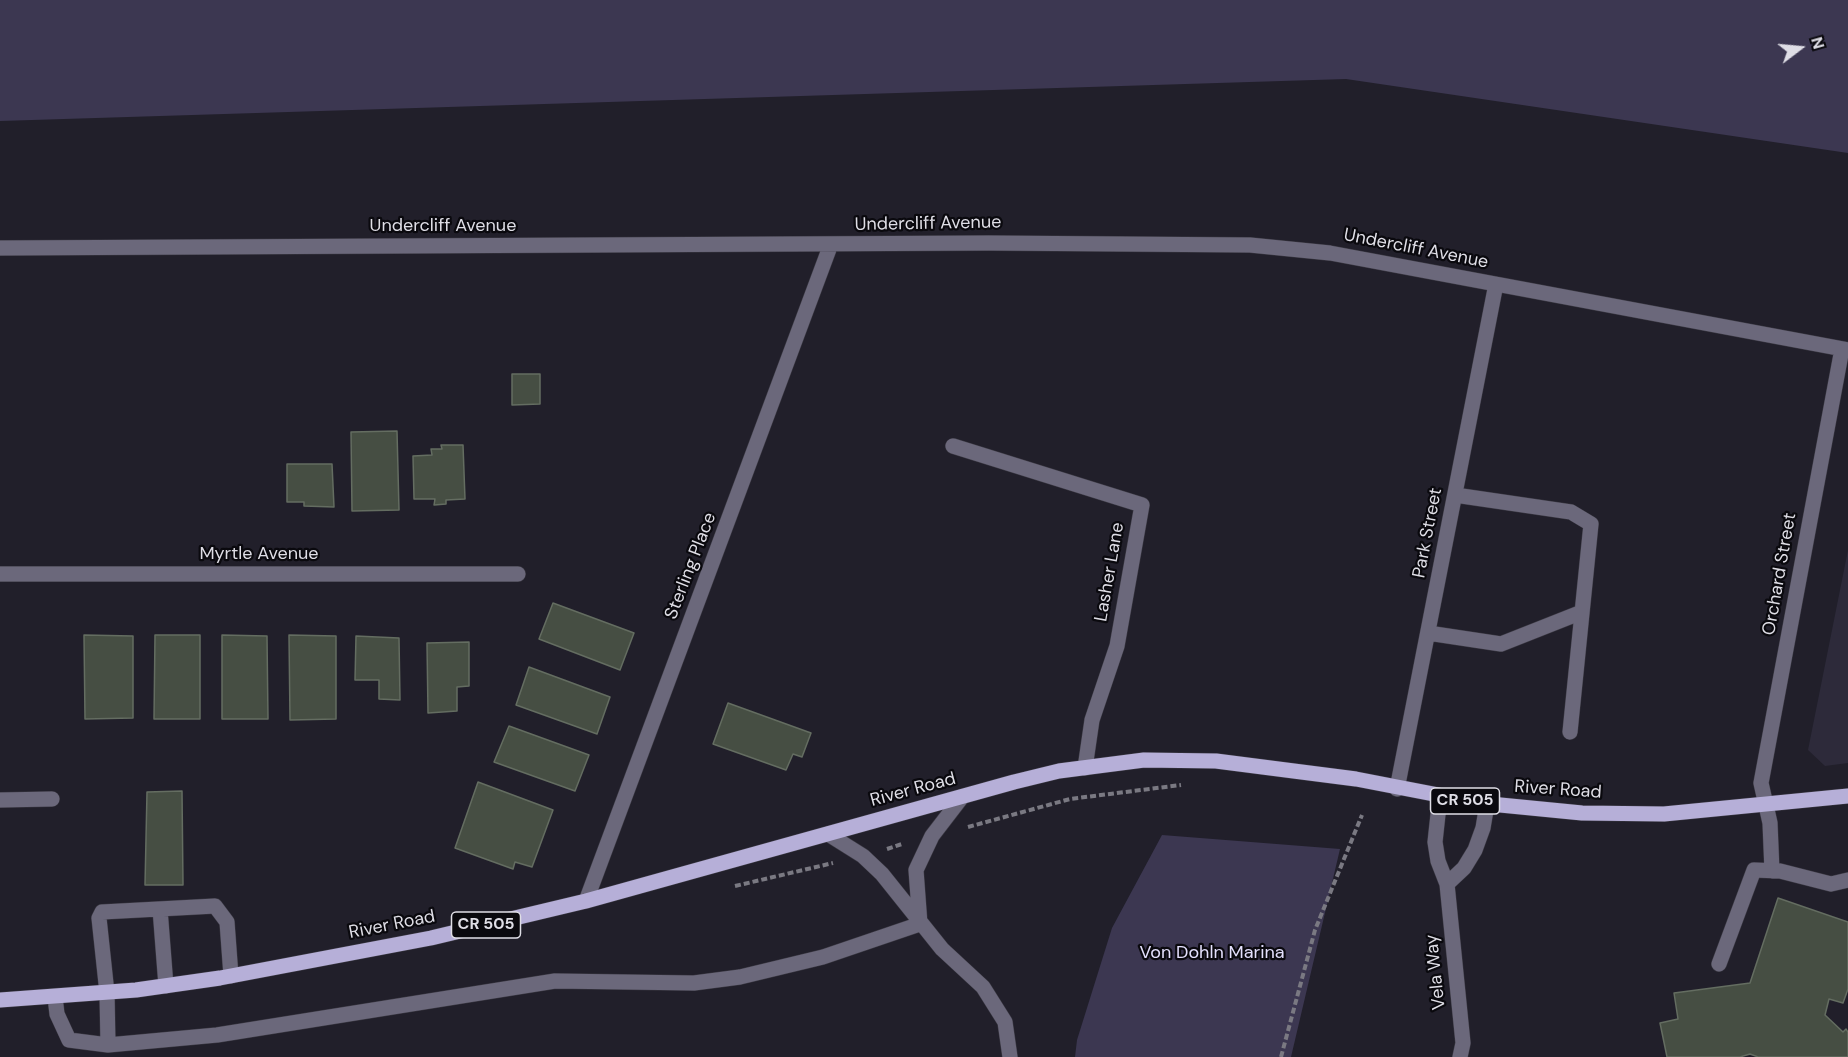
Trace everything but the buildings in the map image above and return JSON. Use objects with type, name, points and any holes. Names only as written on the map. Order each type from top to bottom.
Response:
[{"type":"main road","name":"River Road","points":[[0,1000],[107,993],[166,986],[431,938],[586,901],[1059,771],[1144,760],[1216,761],[1356,779],[1397,789],[1486,804],[1582,813],[1664,814],[1765,806],[1848,796]]},
{"type":"street","name":"Undercliff Avenue","points":[[0,248],[989,243],[1250,245],[1330,253],[1845,349]]},
{"type":"street","name":"Sterling Place","points":[[586,901],[831,244]]},
{"type":"street","name":"Park Street","points":[[1397,789],[1496,284]]},
{"type":"street","name":"Orchard Street","points":[[1772,871],[1770,823],[1761,783],[1845,349]]},
{"type":"street","name":"Lasher Lane","points":[[953,446],[1142,505],[1117,646],[1092,720],[1085,768]]},
{"type":"street","points":[[1455,495],[1571,512],[1591,524],[1570,732]]},
{"type":"street","name":"Myrtle Avenue","points":[[0,574],[518,574]]},
{"type":"street","points":[[1428,633],[1501,644],[1582,612]]},
{"type":"street","name":"Vela Way","points":[[1440,796],[1435,842],[1438,861],[1447,884],[1462,1043],[1460,1057]]},
{"type":"street","points":[[920,924],[916,870],[932,836],[962,797]]},
{"type":"street","points":[[0,800],[52,799]]},
{"type":"street","points":[[1447,884],[1464,868],[1475,850],[1483,828],[1486,804]]},
{"type":"street","points":[[828,834],[863,856],[953,961],[983,987],[1005,1022],[1010,1057]]},
{"type":"street","points":[[1719,964],[1754,870],[1772,871],[1832,884],[1848,880]]},
{"type":"street","points":[[108,1045],[107,993],[99,918],[102,912],[215,906],[227,922],[231,976]]},
{"type":"street","points":[[160,909],[166,986]]},
{"type":"street","points":[[55,997],[57,1014],[69,1040],[108,1045],[217,1035],[555,981],[694,983],[740,977],[823,957],[920,924]]},
{"type":"path","points":[[1281,1057],[1315,930],[1362,815]]},
{"type":"shaded area","points":[[1848,550],[1848,763],[1825,766],[1808,750]]},
{"type":"green space","points":[[0,0],[1848,0],[1848,153],[1346,79],[0,121]]},
{"type":"green space","name":"Von Dohln Marina","points":[[1162,835],[1340,849],[1291,1057],[1075,1057],[1077,1040],[1112,928]]}]
